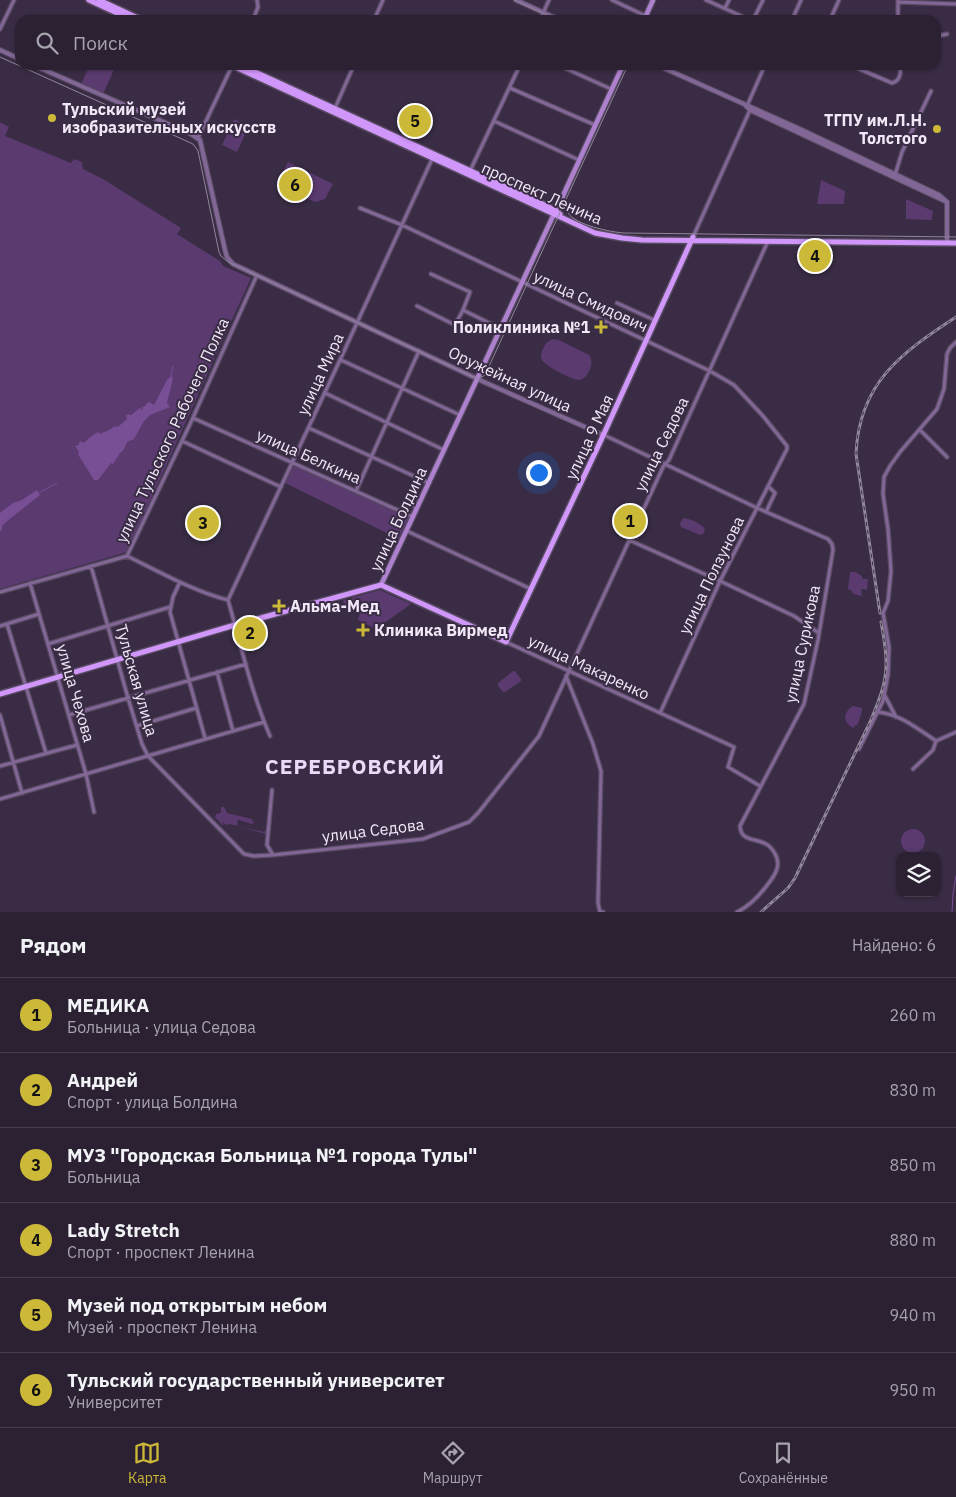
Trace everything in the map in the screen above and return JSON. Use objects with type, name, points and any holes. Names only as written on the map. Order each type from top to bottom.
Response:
[{"type":"main road","points":[[89,0],[121,15]]},
{"type":"main road","points":[[99,0],[131,15]]},
{"type":"main road","points":[[646,15],[653,0]]},
{"type":"main road","name":"проспект Ленина","points":[[243,70],[334,110]]},
{"type":"main road","name":"проспект Ленина","points":[[250,70],[555,213],[608,233],[692,239],[768,241],[956,242]]},
{"type":"main road","name":"улица Болдина","points":[[0,694],[235,625],[381,585],[408,531],[620,70]]},
{"type":"main road","name":"проспект Ленина","points":[[433,156],[470,171],[595,233],[622,238],[642,240],[947,242]]},
{"type":"main road","name":"улица 9 Мая","points":[[506,642],[692,239]]},
{"type":"main road","name":"улица Макаренко","points":[[381,585],[506,642]]},
{"type":"street","points":[[0,30],[14,0]]},
{"type":"street","points":[[255,15],[258,7],[257,0]]},
{"type":"street","points":[[376,15],[382,0]]},
{"type":"street","points":[[516,0],[549,15]]},
{"type":"street","points":[[542,15],[549,0]]},
{"type":"street","points":[[612,0],[640,15]]},
{"type":"street","points":[[706,0],[741,15]]},
{"type":"street","points":[[725,8],[729,0]]},
{"type":"street","points":[[755,15],[763,0]]},
{"type":"street","points":[[794,15],[801,0]]},
{"type":"street","points":[[832,15],[839,0]]},
{"type":"street","points":[[898,15],[898,1],[956,4]]},
{"type":"street","points":[[941,36],[947,34]]},
{"type":"street","points":[[0,50],[15,57]]},
{"type":"street","points":[[44,70],[198,138],[230,70]]},
{"type":"street","points":[[334,110],[352,70]]},
{"type":"street","points":[[470,171],[518,70]]},
{"type":"street","points":[[570,70],[611,88]]},
{"type":"street","points":[[668,70],[748,108],[802,130],[941,197],[947,202],[947,242]]},
{"type":"street","points":[[692,239],[763,70]]},
{"type":"street","points":[[862,70],[892,82],[898,80],[900,70]]},
{"type":"street","points":[[510,88],[594,125]]},
{"type":"street","points":[[895,175],[902,152],[931,91]]},
{"type":"street","points":[[494,121],[579,160]]},
{"type":"street","name":"Оружейная улица","points":[[198,138],[202,143],[226,254],[233,264],[757,508],[828,539],[832,544]]},
{"type":"street","name":"улица Мира","points":[[228,600],[325,394],[433,156]]},
{"type":"street","name":"улица Смидович","points":[[360,208],[402,225],[710,371],[734,385],[763,416],[785,443],[787,449]]},
{"type":"street","name":"улица Седова","points":[[244,854],[254,856],[273,855],[423,839],[468,822],[478,813],[539,736],[629,540],[665,464],[669,460],[768,241]]},
{"type":"street","points":[[417,306],[455,325],[470,292],[431,274]]},
{"type":"street","name":"улица Тульского Рабочего Полка","points":[[0,592],[127,556],[193,418],[257,275]]},
{"type":"street","points":[[617,303],[654,320]]},
{"type":"street","points":[[462,310],[501,330]]},
{"type":"street","points":[[859,749],[878,712],[888,675],[889,650],[883,613],[888,601],[891,571],[888,529],[882,494],[884,477],[895,459],[932,417],[941,401],[947,354],[956,342]]},
{"type":"street","points":[[356,491],[419,351]]},
{"type":"street","points":[[340,360],[460,415]]},
{"type":"street","points":[[325,394],[444,450]]},
{"type":"street","name":"улица Белкина","points":[[193,418],[414,518]]},
{"type":"street","points":[[309,428],[429,483]]},
{"type":"street","points":[[920,430],[947,457]]},
{"type":"street","points":[[182,441],[281,487]]},
{"type":"street","name":"улица Ползунова","points":[[660,713],[720,581],[787,449]]},
{"type":"street","points":[[766,512],[775,493],[768,486]]},
{"type":"street","points":[[408,502],[418,508]]},
{"type":"street","points":[[408,531],[531,589]]},
{"type":"street","points":[[629,540],[794,616],[819,633]]},
{"type":"street","name":"улица Сурикова","points":[[737,912],[749,905],[764,889],[779,866],[778,859],[770,846],[743,835],[740,826],[804,704],[819,633],[833,550],[832,544]]},
{"type":"street","points":[[127,556],[180,582],[218,598],[228,600],[246,664],[270,736]]},
{"type":"street","name":"Тульская улица","points":[[91,566],[128,698],[142,744],[148,756],[244,854]]},
{"type":"street","points":[[180,582],[170,607],[205,738]]},
{"type":"street","name":"улица Чехова","points":[[30,583],[86,774],[94,812]]},
{"type":"street","points":[[48,644],[170,607]]},
{"type":"street","points":[[0,626],[39,614]]},
{"type":"street","points":[[7,624],[46,753]]},
{"type":"street","name":"улица Макаренко","points":[[506,642],[567,673],[734,747],[728,767],[760,786]]},
{"type":"street","points":[[69,715],[246,664]]},
{"type":"street","points":[[217,672],[232,731]]},
{"type":"street","name":"улица Макаренко","points":[[567,673],[595,749],[601,771],[598,903],[601,912]]},
{"type":"street","points":[[884,694],[896,717]]},
{"type":"street","points":[[137,726],[196,708]]},
{"type":"street","points":[[878,712],[885,712],[917,726],[936,740]]},
{"type":"street","points":[[0,715],[22,793]]},
{"type":"street","points":[[0,799],[264,722]]},
{"type":"street","points":[[913,769],[932,750],[936,740],[956,732]]},
{"type":"street","points":[[0,766],[77,745]]},
{"type":"street","points":[[272,790],[267,845],[273,855]]},
{"type":"shaded area","points":[[88,70],[114,70],[103,94],[81,84]]},
{"type":"shaded area","points":[[234,119],[249,126],[237,152],[222,145]]},
{"type":"shaded area","points":[[0,122],[9,127],[5,136],[71,163],[74,159],[82,162],[83,169],[103,179],[181,228],[177,234],[220,261],[223,266],[251,278],[127,552],[0,589]]},
{"type":"shaded area","points":[[288,162],[333,184],[325,199],[315,202],[277,184]]},
{"type":"shaded area","points":[[821,180],[845,191],[844,204],[817,204]]},
{"type":"shaded area","points":[[906,199],[933,211],[932,220],[906,219]]},
{"type":"shaded area","points":[[553,339],[559,340],[589,355],[591,365],[585,377],[579,380],[571,378],[544,363],[541,354],[548,342]]},
{"type":"shaded area","points":[[171,376],[173,378],[167,403],[170,407],[150,415],[144,421],[134,439],[127,442],[113,464],[111,463],[98,480],[94,480],[75,446],[79,445],[81,441],[84,443],[98,432],[100,434],[113,428],[113,426],[119,426],[127,419],[126,415],[131,415],[140,408],[143,410],[142,407],[147,403],[149,402],[154,405]]},
{"type":"shaded area","points":[[294,465],[411,518],[409,518],[399,539],[285,483]]},
{"type":"shaded area","points":[[37,490],[40,495],[6,522],[0,531],[0,513],[13,503],[22,500]]},
{"type":"shaded area","points":[[683,518],[701,525],[705,529],[703,534],[700,535],[681,527],[680,524]]},
{"type":"shaded area","points":[[850,572],[855,572],[862,576],[862,579],[868,579],[867,590],[861,589],[862,596],[853,594],[848,589]]},
{"type":"shaded area","points":[[380,590],[411,604],[376,629],[358,620],[361,609],[350,606],[345,607],[343,600]]},
{"type":"shaded area","points":[[515,671],[521,681],[503,692],[498,683]]},
{"type":"shaded area","points":[[853,706],[862,708],[858,724],[854,728],[848,724],[845,718],[847,711]]},
{"type":"shaded area","points":[[221,807],[224,807],[227,813],[252,819],[254,823],[238,820],[237,826],[226,825],[223,822],[223,826],[215,817],[216,814],[221,813]]},
{"type":"shaded area","points":[[238,826],[264,832],[266,829],[266,834]]},
{"type":"shaded area","points":[[913,829],[918,830],[924,836],[925,841],[922,850],[908,852],[904,850],[901,841],[904,832]]},
{"type":"waterway","points":[[171,376],[173,366]]},
{"type":"waterway","points":[[40,492],[57,483]]},
{"type":"waterway","points":[[952,912],[956,876]]},
{"type":"tram line","points":[[514,0],[547,15]]},
{"type":"tram line","points":[[0,57],[15,64]]},
{"type":"tram line","points":[[29,70],[193,144],[198,151],[219,252],[228,262],[478,379],[485,375],[626,70]]},
{"type":"tram line","points":[[565,202],[567,212],[578,221],[602,229],[624,233],[956,237]]},
{"type":"railway","points":[[880,613],[856,454],[859,429],[865,408],[874,389],[886,372],[901,357],[956,317]]},
{"type":"railway","points":[[761,912],[788,888],[795,878],[870,722],[881,694],[886,670],[881,622]]},
{"type":"place","name":"Тульский музей изобразительных искусств","points":[[52,118]]},
{"type":"place","name":"Музей под открытым небом","points":[[415,121]]},
{"type":"place","name":"ТГПУ им.Л.Н. Толстого","points":[[937,129]]},
{"type":"place","name":"Тульский государственный университет","points":[[295,185]]},
{"type":"place","name":"Lady Stretch","points":[[815,256]]},
{"type":"place","name":"Поликлиника №1","points":[[601,327]]},
{"type":"place","name":"МЕДИКА","points":[[630,521]]},
{"type":"place","name":"МУЗ \"Городская Больница №1 города Тулы\"","points":[[203,523]]},
{"type":"place","name":"Альма-Мед","points":[[279,606]]},
{"type":"place","name":"Клиника Вирмед","points":[[363,630]]},
{"type":"place","name":"Андрей","points":[[250,633]]},
{"type":"district","name":"СЕРЕБРОВСКИЙ","points":[[355,767]]}]
